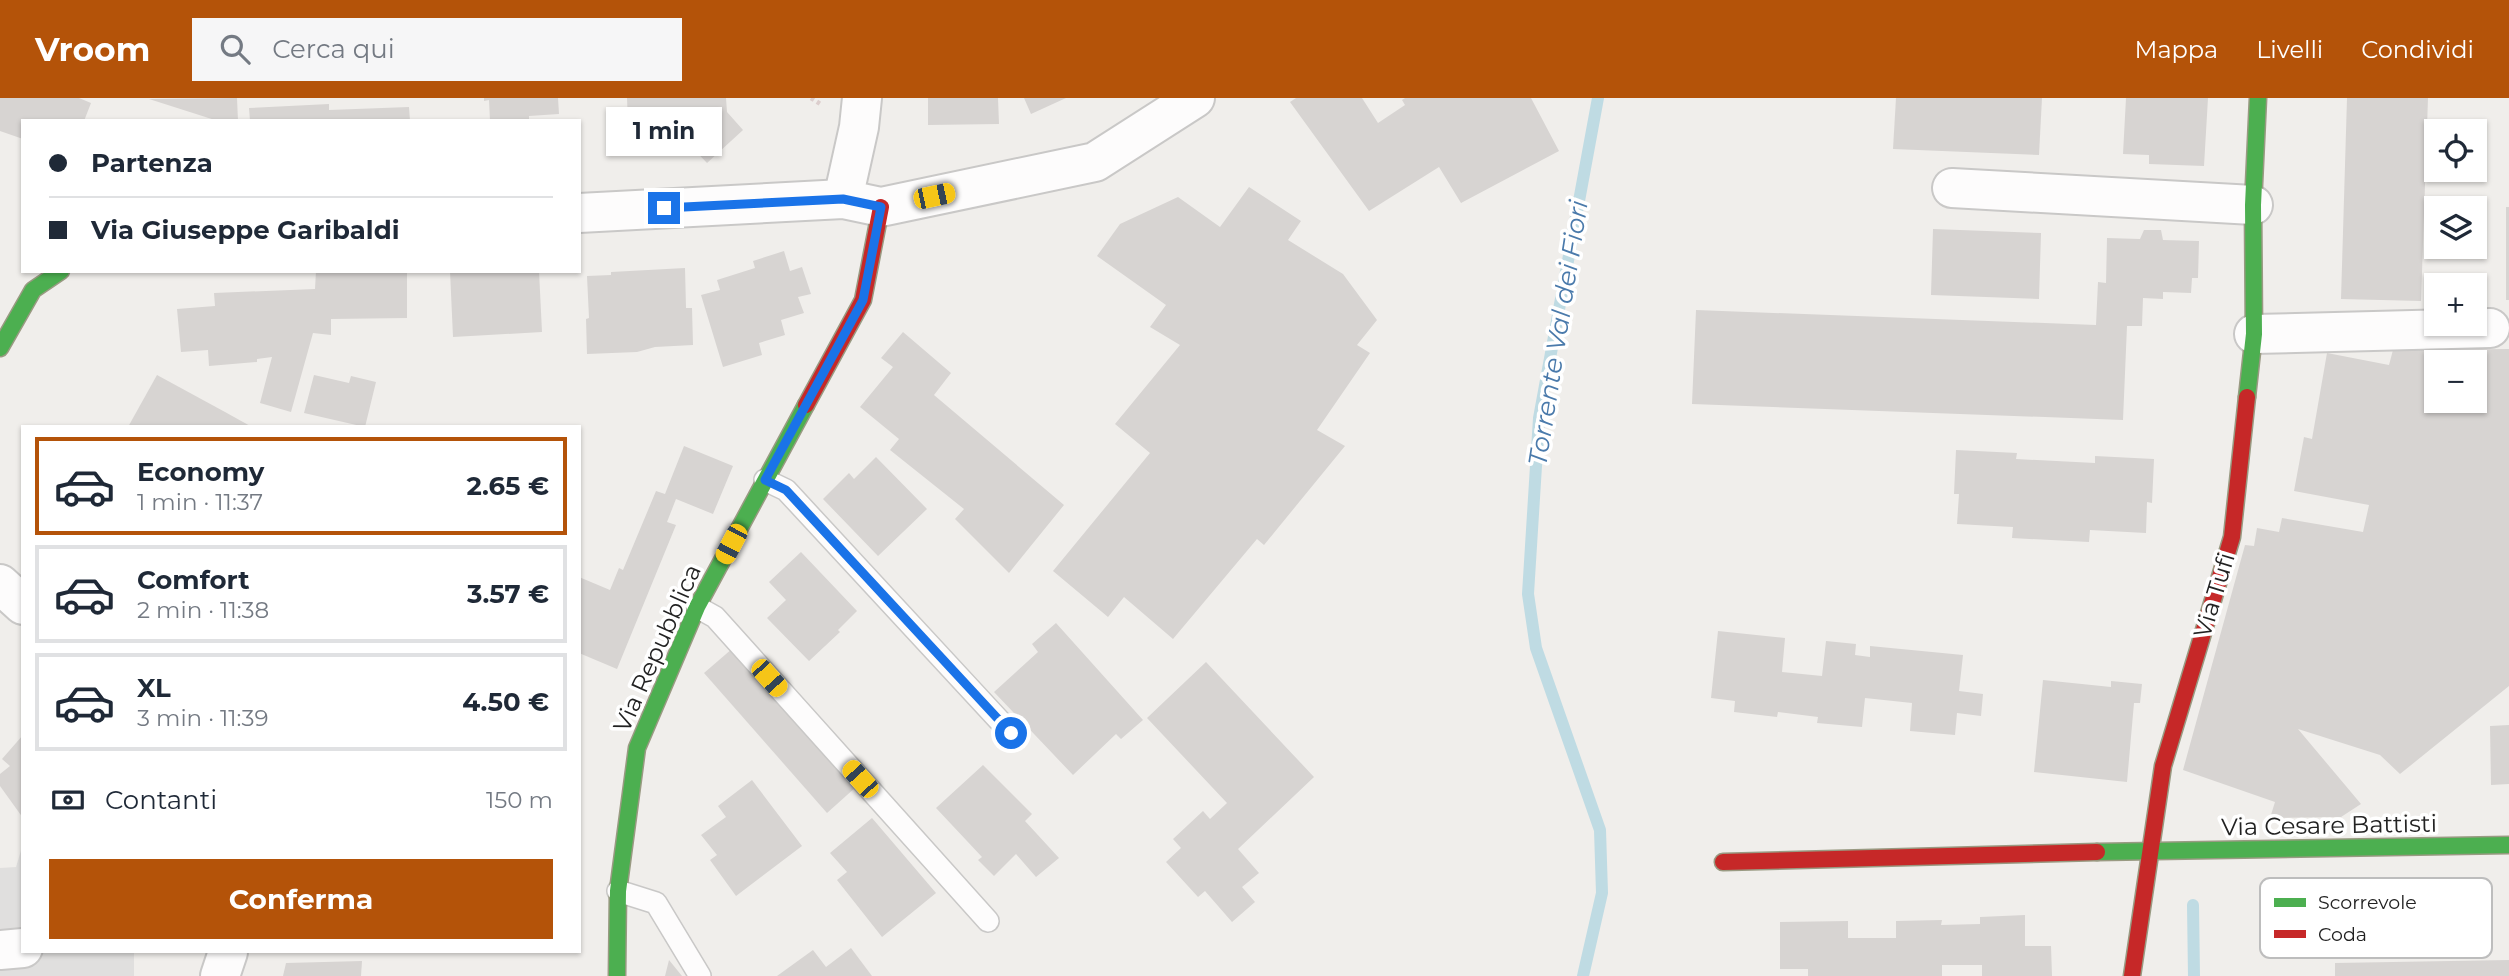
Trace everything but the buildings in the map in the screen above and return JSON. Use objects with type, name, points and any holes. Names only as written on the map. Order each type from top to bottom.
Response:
[{"type":"street","points":[[843,199],[859,127],[862,98]]},
{"type":"street","points":[[581,213],[843,199],[881,207],[1096,162],[1195,98]]},
{"type":"street","name":"Via Tufi","points":[[2133,976],[2163,766],[2232,537],[2254,334],[2253,205],[2258,98]]},
{"type":"street","points":[[1952,188],[2253,205]]},
{"type":"street","name":"Via Repubblica","points":[[617,976],[618,891],[636,748],[697,607],[863,300],[881,207]]},
{"type":"street","points":[[0,348],[33,290],[58,273]]},
{"type":"street","points":[[2254,334],[2490,328]]},
{"type":"street","points":[[0,584],[21,603]]},
{"type":"street","name":"Via Cesare Battisti","points":[[2149,851],[2509,845]]},
{"type":"street","points":[[1723,862],[2149,851]]},
{"type":"street","points":[[0,950],[21,948]]},
{"type":"street","points":[[220,976],[228,953]]},
{"type":"lane","points":[[765,480],[786,490],[1011,733]]},
{"type":"lane","points":[[697,607],[715,617],[988,921]]},
{"type":"lane","points":[[618,891],[656,904],[700,976]]},
{"type":"shaded area","points":[[21,851],[21,953],[134,953],[134,976],[0,976],[0,868],[16,867]]},
{"type":"waterway","name":"Torrente Val dei Fiori","points":[[1583,976],[1602,893],[1600,830],[1536,648],[1528,594],[1539,418],[1598,98]]},
{"type":"waterway","points":[[2193,905],[2194,976]]},
{"type":"traffic: fast","points":[[2247,397],[2254,334],[2253,205],[2258,98]]},
{"type":"traffic: fast","points":[[0,348],[33,290],[58,273]]},
{"type":"traffic: fast","points":[[617,976],[618,891],[637,748],[697,607],[806,405]]},
{"type":"traffic: fast","points":[[2097,852],[2509,845]]},
{"type":"traffic: jam","points":[[806,405],[863,300],[881,207]]},
{"type":"traffic: jam","points":[[2132,976],[2163,766],[2232,537],[2247,397]]},
{"type":"traffic: jam","points":[[1723,862],[2097,852]]},
{"type":"route","points":[[664,208],[843,199],[881,207],[863,300],[765,480],[786,490],[1011,733]]}]
